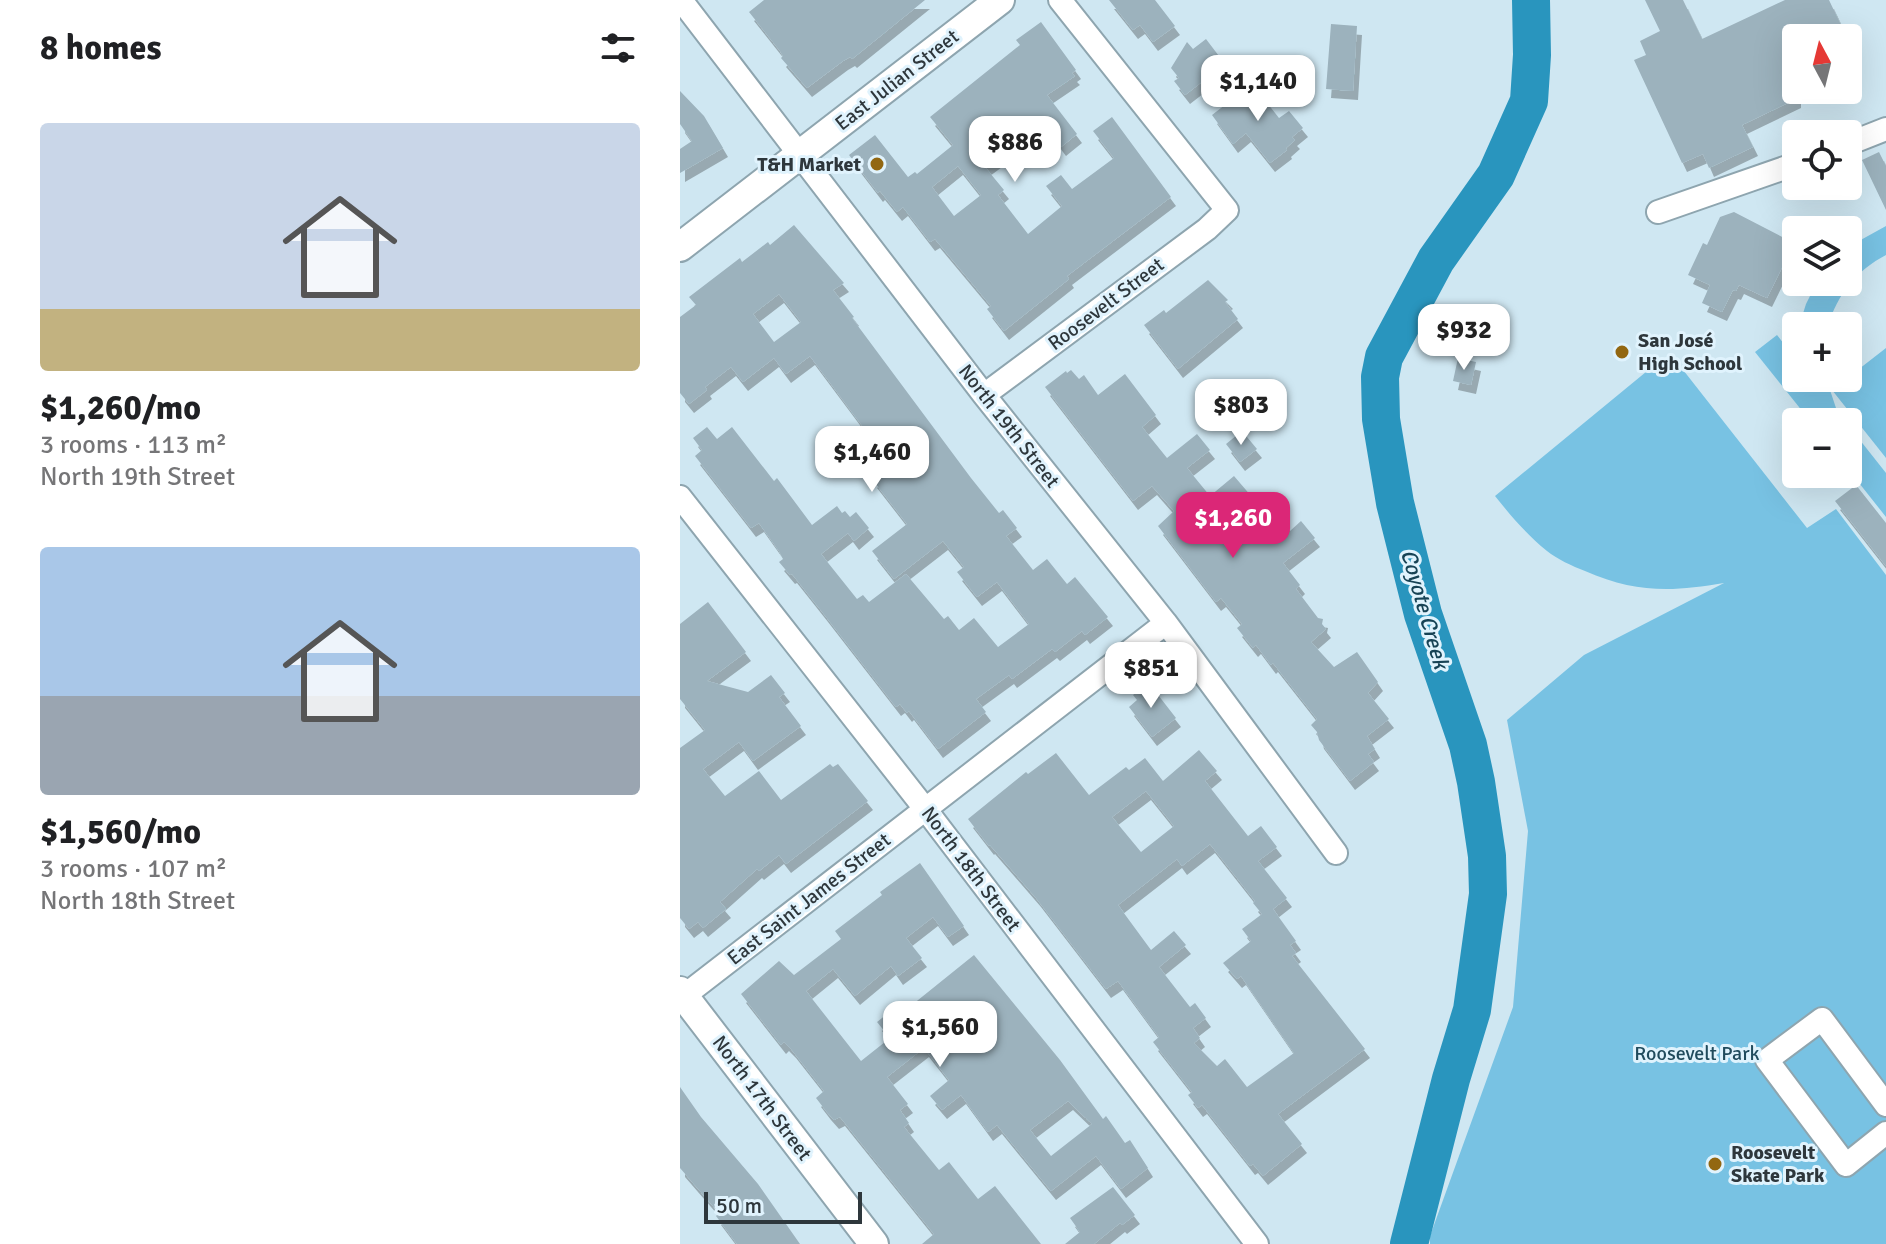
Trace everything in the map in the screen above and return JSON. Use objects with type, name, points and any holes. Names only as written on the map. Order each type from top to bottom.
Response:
[{"type":"main road","name":"East Julian Street","points":[[680,247],[1000,0]]},
{"type":"main road","name":"North 17th Street","points":[[681,995],[874,1244]]},
{"type":"street","name":"North 19th Street","points":[[681,0],[984,395],[1166,623],[1336,853]]},
{"type":"street","name":"Roosevelt Street","points":[[984,395],[1207,229],[1227,210],[1060,0]]},
{"type":"street","points":[[1862,138],[1886,129]]},
{"type":"street","points":[[1658,212],[1782,169]]},
{"type":"street","name":"North 18th Street","points":[[680,497],[926,810],[1257,1244]]},
{"type":"street","name":"East Saint James Street","points":[[681,995],[1166,623]]},
{"type":"street","points":[[1883,1142],[1846,1165],[1767,1060],[1822,1019],[1878,1078],[1886,1105]]},
{"type":"green space","points":[[1886,226],[1886,255],[1862,272],[1862,239]]},
{"type":"green space","points":[[1810,296],[1842,296],[1834,312],[1803,312]]},
{"type":"green space","points":[[1777,335],[1782,341],[1782,386],[1755,352]]},
{"type":"green space","points":[[1886,348],[1886,458],[1862,428],[1862,408],[1846,408],[1834,392],[1862,392],[1862,367]]},
{"type":"green space","name":"Roosevelt Park","points":[[1680,366],[1807,528],[1836,509],[1886,575],[1886,1244],[1430,1244],[1430,1236],[1513,1007],[1528,831],[1507,720],[1584,655],[1724,583],[1654,589],[1603,578],[1570,565],[1547,551],[1495,496],[1652,367]]},
{"type":"green space","points":[[1787,392],[1831,392],[1836,408],[1800,408]]},
{"type":"green space","points":[[1862,443],[1886,473],[1886,517],[1862,487]]},
{"type":"building","points":[[764,0],[925,0],[852,59],[843,61],[807,88],[781,58],[780,51],[749,12]]},
{"type":"building","points":[[1109,0],[1155,0],[1175,26],[1153,42],[1140,25],[1133,30]]},
{"type":"building","points":[[1645,0],[1683,0],[1702,39],[1785,0],[1829,0],[1840,24],[1782,24],[1782,104],[1786,104],[1742,125],[1753,147],[1709,168],[1703,154],[1682,163],[1634,60],[1646,55],[1640,41],[1660,31]]},
{"type":"building","points":[[1041,22],[1076,70],[1072,73],[1075,76],[1047,95],[1077,134],[1061,147],[1046,127],[1035,136],[1032,132],[985,167],[1004,190],[998,195],[1028,234],[1062,206],[1046,186],[1061,175],[1072,189],[1114,158],[1093,131],[1112,117],[1171,197],[1067,276],[1069,279],[1004,331],[987,309],[991,306],[935,239],[930,242],[903,207],[897,212],[849,155],[875,135],[908,177],[915,172],[917,174],[953,145],[930,117],[1020,45],[1016,40]],"holes":[[[958,166],[981,195],[954,216],[932,187]]]},
{"type":"building","points":[[1331,24],[1357,26],[1353,91],[1326,89]]},
{"type":"building","points":[[1206,39],[1225,64],[1185,95],[1174,81],[1179,78],[1171,68],[1187,42],[1193,49]]},
{"type":"building","points":[[1252,84],[1279,118],[1289,111],[1303,128],[1292,137],[1295,140],[1287,150],[1270,163],[1246,133],[1233,144],[1212,115]]},
{"type":"building","points":[[680,91],[704,116],[723,148],[680,173],[680,149],[692,141],[680,124]]},
{"type":"building","points":[[1879,152],[1886,166],[1886,210],[1862,160]]},
{"type":"building","points":[[1734,212],[1782,237],[1782,267],[1767,298],[1739,285],[1736,291],[1733,290],[1722,312],[1702,303],[1710,285],[1688,275],[1720,217]]},
{"type":"building","points":[[794,225],[844,283],[833,290],[852,318],[971,478],[999,513],[1003,510],[1017,528],[1006,536],[1033,570],[1047,559],[1067,584],[1075,577],[1108,617],[1085,635],[1082,631],[1055,652],[1052,649],[1012,679],[1009,675],[976,699],[986,712],[938,749],[909,711],[907,713],[900,704],[896,707],[792,574],[779,562],[783,559],[779,551],[759,523],[751,528],[695,456],[702,450],[693,438],[707,427],[717,439],[732,427],[774,481],[777,478],[812,525],[837,506],[850,517],[856,512],[869,528],[854,541],[848,533],[821,554],[857,599],[863,595],[869,602],[906,574],[944,619],[948,616],[959,630],[974,618],[998,647],[1029,624],[997,582],[977,597],[957,572],[964,567],[943,541],[894,579],[872,551],[907,524],[872,479],[890,463],[810,356],[786,374],[774,358],[743,382],[731,367],[689,404],[680,393],[680,317],[696,305],[689,297],[740,258],[742,262],[768,242],[770,245]],"holes":[[[779,294],[801,322],[774,342],[753,314]]]},
{"type":"building","points":[[1208,280],[1228,300],[1225,302],[1238,319],[1178,369],[1144,325],[1164,310],[1166,313]]},
{"type":"building","points":[[1458,358],[1476,362],[1471,385],[1453,381]]},
{"type":"building","points":[[1071,370],[1079,379],[1084,375],[1098,395],[1125,374],[1156,415],[1142,427],[1167,458],[1197,434],[1210,450],[1187,468],[1210,496],[1234,476],[1258,504],[1265,500],[1290,531],[1301,521],[1315,538],[1283,563],[1300,585],[1296,589],[1318,618],[1323,619],[1326,629],[1311,642],[1334,667],[1357,652],[1378,682],[1368,693],[1389,719],[1367,736],[1375,749],[1368,754],[1374,762],[1350,781],[1311,725],[1317,719],[1273,663],[1271,665],[1256,645],[1253,648],[1237,628],[1242,624],[1221,598],[1216,602],[1158,526],[1174,511],[1152,486],[1133,501],[1045,387]]},
{"type":"building","points":[[1242,431],[1257,449],[1240,462],[1226,444]]},
{"type":"building","points":[[1852,488],[1858,488],[1886,523],[1886,566],[1835,501]]},
{"type":"building","points":[[708,602],[746,652],[707,681],[748,692],[771,675],[785,693],[779,697],[801,726],[753,761],[739,742],[703,769],[725,796],[759,771],[781,800],[830,764],[833,767],[838,764],[868,801],[786,864],[779,855],[759,871],[757,869],[720,902],[726,909],[703,928],[698,922],[689,929],[680,918],[680,748],[705,730],[680,699],[680,624]]},
{"type":"building","points":[[1148,682],[1176,718],[1152,737],[1129,707],[1137,700],[1133,695]]},
{"type":"building","points":[[1199,750],[1217,771],[1205,781],[1248,836],[1261,826],[1277,847],[1258,861],[1287,898],[1273,909],[1296,941],[1290,945],[1296,953],[1292,956],[1365,1049],[1278,1114],[1302,1144],[1263,1176],[1253,1164],[1250,1166],[1202,1105],[1198,1108],[1188,1095],[1192,1092],[1153,1042],[1159,1037],[1118,981],[1106,989],[1036,898],[968,819],[1026,772],[1028,774],[1056,753],[1089,795],[1126,767],[1129,770],[1145,758],[1163,781]],"holes":[[[1146,791],[1174,826],[1141,852],[1112,817]],[[1210,844],[1262,914],[1242,929],[1251,941],[1223,963],[1237,979],[1241,976],[1294,1053],[1247,1087],[1225,1059],[1217,1066],[1194,1043],[1200,1038],[1193,1028],[1206,1018],[1195,1003],[1190,1007],[1159,967],[1186,945],[1174,931],[1151,950],[1118,905],[1177,859],[1182,866]]]},
{"type":"building","points":[[920,863],[964,926],[948,937],[933,917],[906,938],[922,958],[898,976],[891,966],[855,996],[833,969],[806,991],[861,1061],[890,1038],[877,1022],[892,1010],[897,1017],[974,955],[1060,1060],[1103,1119],[1106,1116],[1125,1143],[1130,1140],[1148,1168],[1121,1189],[1096,1156],[1051,1191],[997,1125],[988,1132],[961,1095],[942,1110],[930,1096],[949,1080],[924,1048],[887,1077],[908,1104],[900,1110],[909,1123],[904,1127],[939,1170],[949,1162],[978,1199],[995,1186],[1041,1244],[922,1244],[934,1234],[840,1117],[834,1120],[826,1111],[816,1098],[824,1091],[791,1049],[784,1042],[781,1045],[741,994],[779,961],[794,975],[841,939],[835,931],[882,895],[880,892]],"holes":[[[1068,1101],[1092,1124],[1051,1156],[1030,1130]]]},
{"type":"building","points":[[680,1087],[701,1117],[758,1184],[800,1244],[737,1244],[716,1216],[719,1213],[680,1168]]},
{"type":"building","points":[[1113,1187],[1135,1215],[1094,1244],[1065,1244],[1080,1232],[1070,1218]]},
{"type":"waterway","name":"Coyote Creek","points":[[1409,1244],[1472,1010],[1488,894],[1487,856],[1468,745],[1423,614],[1395,503],[1381,419],[1380,377],[1384,357],[1436,260],[1496,175],[1529,101],[1531,0]]},
{"type":"place","name":"T&H Market","points":[[877,164]]},
{"type":"place","name":"San José High School","points":[[1622,352]]},
{"type":"place","name":"Roosevelt Skate Park","points":[[1715,1164]]}]
